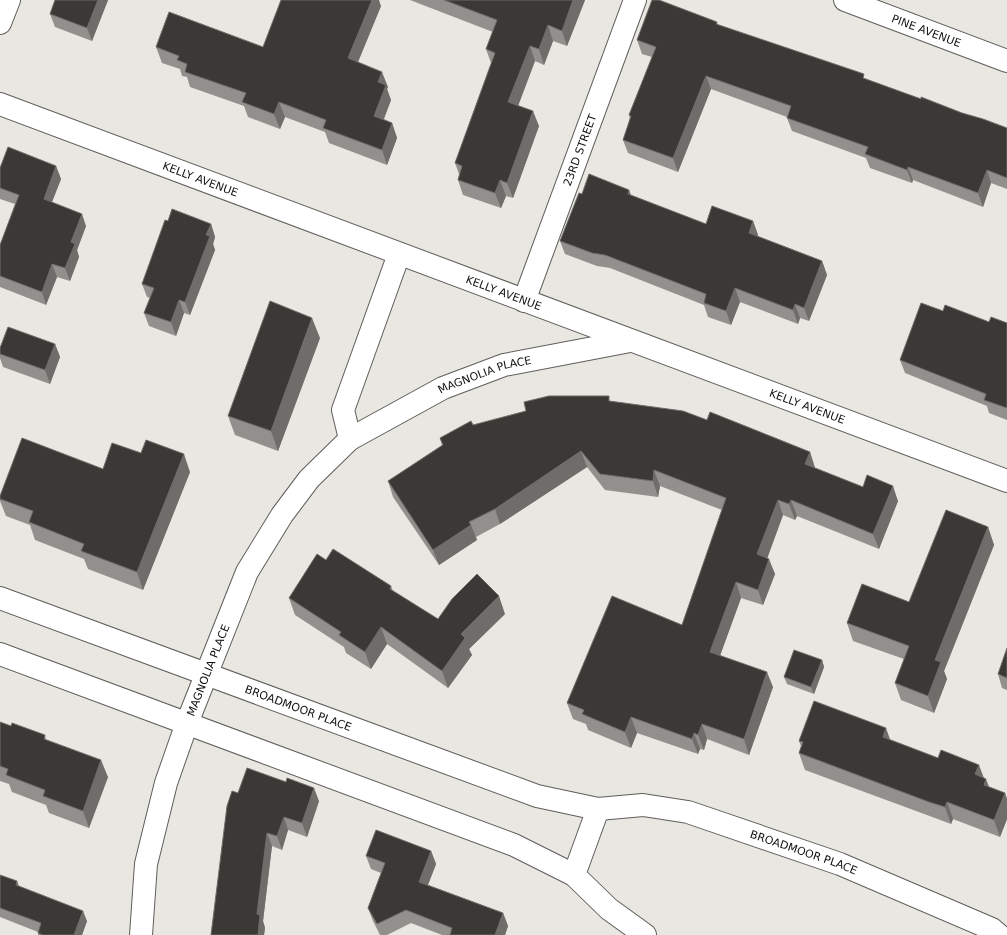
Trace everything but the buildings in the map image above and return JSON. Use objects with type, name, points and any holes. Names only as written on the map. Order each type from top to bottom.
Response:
[{"type":"street","points":[[0,22],[9,0]]},
{"type":"street","name":"23RD STREET","points":[[524,301],[635,0]]},
{"type":"street","name":"PINE AVENUE","points":[[846,0],[1007,61]]},
{"type":"street","name":"KELLY AVENUE","points":[[0,104],[1007,482]]},
{"type":"street","points":[[350,439],[344,410],[399,254]]},
{"type":"street","name":"MAGNOLIA PLACE","points":[[141,935],[146,864],[166,783],[187,723],[247,572],[282,515],[309,479],[350,439],[444,388],[504,365],[630,341]]},
{"type":"street","name":"BROADMOOR PLACE","points":[[0,598],[537,796],[598,809],[644,805],[688,812],[840,864],[992,929],[999,935]]},
{"type":"street","points":[[0,654],[514,845],[574,875],[609,909],[645,935]]},
{"type":"street","points":[[574,875],[598,809]]}]
